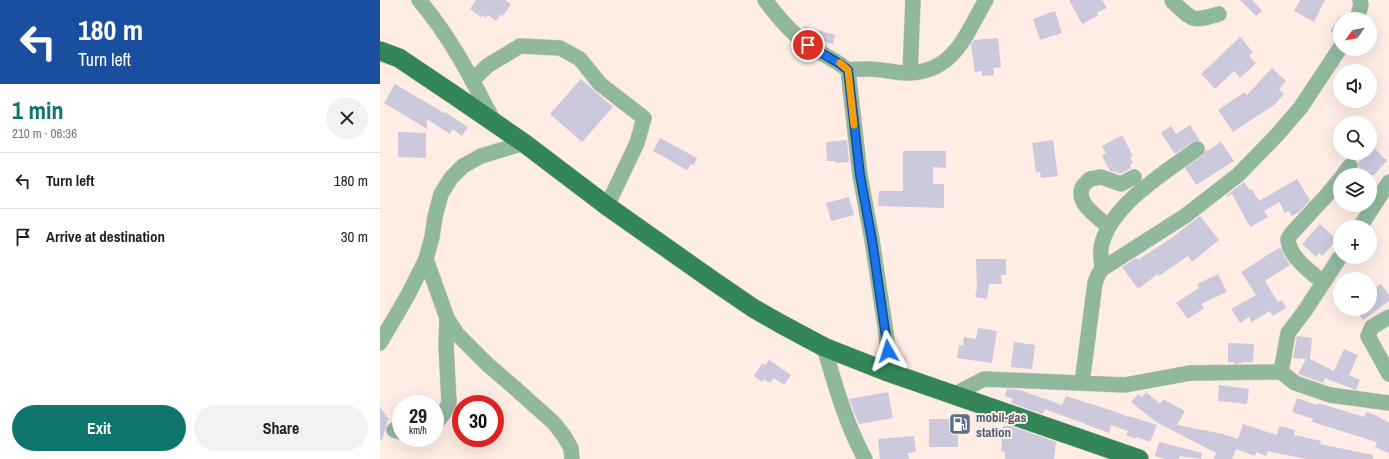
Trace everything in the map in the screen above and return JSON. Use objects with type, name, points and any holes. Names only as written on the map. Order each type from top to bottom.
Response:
[{"type":"main road","points":[[380,51],[399,58],[494,122],[607,206],[753,308],[824,347],[885,371],[1139,459]]},
{"type":"street","points":[[419,0],[446,37],[494,122]]},
{"type":"street","points":[[765,0],[793,33],[808,45],[848,70],[871,69],[910,73],[937,67],[946,61],[952,55],[969,30],[986,0]]},
{"type":"street","points":[[910,73],[913,0]]},
{"type":"street","points":[[1172,0],[1172,2],[1190,18],[1199,20],[1219,14]]},
{"type":"street","points":[[1359,12],[1361,5],[1360,0]]},
{"type":"street","points":[[472,81],[486,66],[520,46],[560,48],[580,59],[600,84],[644,118],[637,143],[607,206]]},
{"type":"street","points":[[1082,384],[1095,283],[1102,269],[1184,216],[1238,175],[1277,135],[1301,107],[1335,56]]},
{"type":"street","points":[[848,70],[860,175],[872,240],[885,326],[888,351],[885,371]]},
{"type":"street","points":[[380,343],[408,295],[426,259],[441,194],[451,178],[463,166],[480,156],[524,143]]},
{"type":"street","points":[[1102,269],[1101,248],[1109,227],[1120,210],[1136,195],[1197,150]]},
{"type":"street","points":[[1109,227],[1085,204],[1082,199],[1082,188],[1090,179],[1101,177],[1121,184],[1134,177]]},
{"type":"street","points":[[1365,220],[1389,182]]},
{"type":"street","points":[[1323,283],[1295,257],[1290,250],[1288,239],[1333,188]]},
{"type":"street","points":[[426,259],[447,318],[457,334],[473,352],[554,423],[571,448],[572,459]]},
{"type":"street","points":[[1282,372],[1288,334],[1335,264]]},
{"type":"street","points":[[1389,317],[1372,327],[1368,336],[1389,374]]},
{"type":"street","points":[[444,413],[449,402],[446,345],[447,318]]},
{"type":"street","points":[[824,347],[842,404],[865,459]]},
{"type":"street","points":[[953,395],[984,379],[1125,385],[1190,373],[1282,372],[1295,383],[1330,394],[1389,403]]},
{"type":"building","points":[[476,0],[505,0],[511,4],[503,16],[501,14],[496,21],[488,15],[486,18],[483,15],[481,17],[470,9]]},
{"type":"building","points":[[1069,0],[1102,0],[1107,8],[1097,13],[1098,16],[1082,24]]},
{"type":"building","points":[[1240,0],[1252,0],[1262,11],[1256,16]]},
{"type":"building","points":[[1300,0],[1325,0],[1314,22],[1294,11]]},
{"type":"building","points":[[1055,11],[1062,33],[1040,40],[1033,19]]},
{"type":"building","points":[[804,26],[835,35],[833,44],[816,39],[803,30]]},
{"type":"building","points":[[1240,37],[1253,52],[1249,56],[1256,63],[1240,78],[1234,71],[1215,89],[1201,74]]},
{"type":"building","points":[[998,38],[1001,67],[993,68],[994,75],[982,76],[982,71],[975,72],[971,44],[974,40]]},
{"type":"building","points":[[1272,68],[1286,81],[1279,89],[1284,94],[1274,105],[1233,132],[1218,110],[1245,92],[1247,95]]},
{"type":"building","points":[[581,79],[613,107],[582,142],[550,114]]},
{"type":"building","points":[[395,84],[444,113],[445,112],[468,127],[462,136],[453,129],[450,134],[427,119],[427,129],[384,103]]},
{"type":"building","points":[[1190,125],[1200,141],[1192,142],[1175,154],[1161,133],[1171,126],[1176,134]]},
{"type":"building","points":[[398,132],[426,133],[426,158],[398,157]]},
{"type":"building","points":[[1122,135],[1133,156],[1130,158],[1133,163],[1130,165],[1131,168],[1120,174],[1110,171],[1102,156],[1106,153],[1102,146]]},
{"type":"building","points":[[660,138],[697,158],[694,165],[691,164],[687,170],[653,151]]},
{"type":"building","points":[[847,140],[849,162],[836,163],[835,161],[827,161],[826,142]]},
{"type":"building","points":[[1053,140],[1058,176],[1041,178],[1040,172],[1036,173],[1032,143]]},
{"type":"building","points":[[1221,142],[1234,161],[1196,185],[1185,168],[1202,156],[1206,150],[1207,151]]},
{"type":"building","points":[[903,151],[946,151],[946,168],[933,167],[933,184],[944,184],[944,208],[878,206],[879,191],[903,191]]},
{"type":"building","points":[[1377,151],[1387,161],[1377,172],[1377,168],[1359,168],[1358,163],[1362,160],[1377,160]]},
{"type":"building","points":[[1297,179],[1310,200],[1299,212],[1292,216],[1289,211],[1285,213],[1279,202],[1264,211],[1268,217],[1250,227],[1232,194],[1227,197],[1226,196],[1244,182],[1250,190],[1252,189],[1259,201]]},
{"type":"building","points":[[849,197],[854,215],[831,221],[826,203]]},
{"type":"building","points":[[1200,216],[1219,240],[1192,262],[1188,256],[1159,276],[1158,274],[1138,289],[1122,267],[1136,258],[1138,260],[1170,239]]},
{"type":"building","points":[[1320,224],[1333,236],[1333,244],[1322,256],[1319,253],[1316,257],[1302,244]]},
{"type":"building","points":[[1280,247],[1290,265],[1265,281],[1278,302],[1282,300],[1286,308],[1273,316],[1270,311],[1252,322],[1249,317],[1240,323],[1231,309],[1256,295],[1241,272]]},
{"type":"building","points":[[976,259],[1006,259],[1006,275],[1001,275],[1002,284],[989,284],[987,299],[975,297],[977,288]]},
{"type":"building","points":[[1218,274],[1227,292],[1201,304],[1204,308],[1188,319],[1176,303],[1199,288],[1197,284]]},
{"type":"building","points":[[1381,284],[1389,295],[1389,301],[1377,310],[1377,287]]},
{"type":"building","points":[[1360,316],[1368,316],[1363,320]]},
{"type":"building","points":[[978,328],[997,331],[992,363],[957,358],[959,345],[963,346],[964,337],[976,339]]},
{"type":"building","points":[[1297,336],[1312,338],[1310,359],[1334,371],[1344,349],[1358,355],[1349,375],[1360,380],[1356,390],[1325,378],[1323,383],[1298,374],[1306,359],[1293,358]]},
{"type":"building","points":[[1014,342],[1035,345],[1032,369],[1011,367]]},
{"type":"building","points":[[1228,343],[1254,344],[1253,362],[1234,364],[1234,362],[1228,362]]},
{"type":"building","points":[[769,360],[791,375],[784,385],[774,378],[770,383],[764,379],[762,382],[754,376],[762,363],[765,365]]},
{"type":"building","points":[[1219,385],[1249,389],[1247,404],[1218,401]]},
{"type":"building","points":[[1007,389],[1020,390],[1062,405],[1066,396],[1157,425],[1150,442],[1126,435],[1128,431],[1111,425],[1109,433],[1045,409],[1043,414],[1011,403],[1013,399],[1005,396]]},
{"type":"building","points":[[888,392],[893,418],[859,424],[849,399]]},
{"type":"building","points":[[1146,392],[1160,404],[1163,399],[1185,411],[1177,425],[1223,434],[1238,439],[1243,424],[1277,435],[1279,426],[1295,430],[1294,435],[1321,441],[1320,444],[1373,455],[1373,459],[1306,459],[1268,451],[1266,456],[1256,452],[1255,456],[1236,449],[1232,459],[1214,459],[1216,453],[1156,422],[1131,402],[1138,394],[1142,397]]},
{"type":"building","points":[[1297,398],[1317,405],[1318,403],[1364,417],[1366,412],[1373,414],[1389,423],[1389,453],[1375,447],[1377,442],[1312,422],[1313,419],[1292,412]]},
{"type":"building","points":[[380,406],[388,419],[382,440],[380,439]]},
{"type":"building","points":[[929,419],[958,419],[958,447],[929,447]]},
{"type":"building","points":[[1003,426],[1011,426],[1056,442],[1054,459],[1005,459],[1005,452],[1001,451]]},
{"type":"building","points":[[914,436],[916,452],[908,453],[909,459],[880,459],[878,439]]},
{"type":"building","points":[[1159,442],[1202,453],[1201,459],[1180,456],[1179,459],[1165,459],[1155,456]]},
{"type":"slow traffic","points":[[840,63],[848,70],[854,125]]},
{"type":"place","name":"mobil-gas station","points":[[960,424]]},
{"type":"route","points":[[808,45],[848,70],[860,175],[872,240],[888,351]]}]
